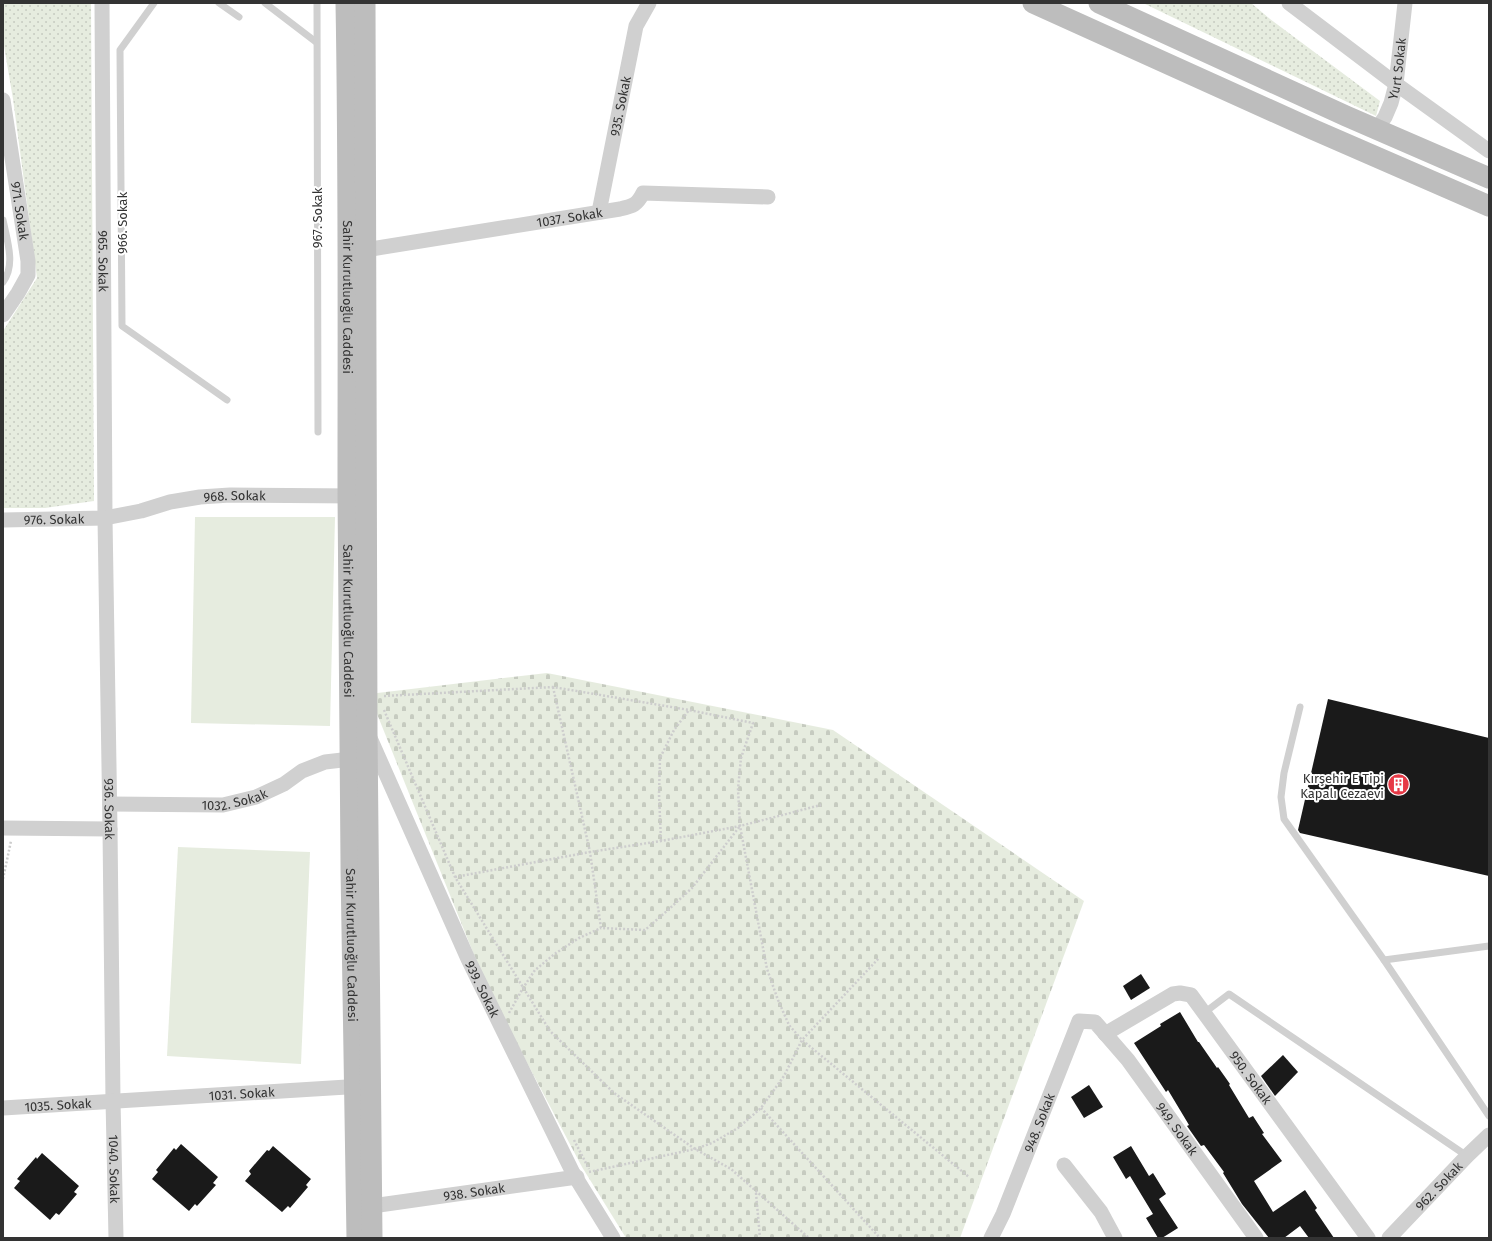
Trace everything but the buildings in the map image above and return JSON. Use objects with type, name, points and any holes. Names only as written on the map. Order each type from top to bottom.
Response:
[{"type":"street","name":"965. Sokak","points":[[102,3],[105,518]]},
{"type":"street","name":"Sahir Kurutluoğlu Caddesi","points":[[346,3],[348,252],[367,732],[362,1086],[357,1238]]},
{"type":"street","name":"Sahir Kurutluoğlu Caddesi","points":[[365,3],[365,250],[357,496],[351,758],[362,1086],[372,1206],[372,1238]]},
{"type":"street","name":"935. Sokak","points":[[599,212],[636,26],[649,3]]},
{"type":"street","points":[[1033,3],[1312,129],[1489,206]]},
{"type":"street","points":[[1099,3],[1376,130],[1489,178]]},
{"type":"street","points":[[1289,3],[1489,152]]},
{"type":"street","name":"Yurt Sokak","points":[[1376,130],[1385,117],[1391,103],[1396,84],[1405,3]]},
{"type":"street","name":"971. Sokak","points":[[3,100],[28,261],[28,275],[3,315]]},
{"type":"street","name":"1037. Sokak","points":[[365,250],[631,206],[639,202],[643,193],[768,197]]},
{"type":"street","name":"968. Sokak","points":[[105,518],[141,511],[170,502],[200,497],[230,495],[357,496]]},
{"type":"street","name":"976. Sokak","points":[[3,520],[105,518]]},
{"type":"street","name":"936. Sokak","points":[[105,518],[113,1100]]},
{"type":"street","name":"939. Sokak","points":[[367,732],[468,960],[575,1175],[613,1238]]},
{"type":"street","name":"1032. Sokak","points":[[110,804],[223,805],[256,798],[284,784],[302,771],[325,762],[351,758]]},
{"type":"street","points":[[8,828],[110,829]]},
{"type":"street","name":"950. Sokak","points":[[1105,1034],[1173,994],[1180,993],[1191,995],[1368,1238]]},
{"type":"street","name":"948. Sokak","points":[[991,1238],[1003,1214],[1079,1021],[1095,1022]]},
{"type":"street","name":"949. Sokak","points":[[1095,1022],[1128,1060],[1256,1238]]},
{"type":"street","name":"1031. Sokak","points":[[113,1100],[362,1086]]},
{"type":"street","name":"1035. Sokak","points":[[3,1108],[113,1100]]},
{"type":"street","name":"1040. Sokak","points":[[113,1100],[116,1238]]},
{"type":"street","name":"962. Sokak","points":[[1389,1238],[1489,1135]]},
{"type":"street","points":[[1064,1165],[1101,1212],[1115,1238]]},
{"type":"street","name":"938. Sokak","points":[[372,1206],[575,1175]]},
{"type":"lane","name":"966. Sokak","points":[[154,3],[120,50],[122,326],[227,400]]},
{"type":"lane","points":[[219,3],[239,18]]},
{"type":"lane","points":[[265,3],[316,42]]},
{"type":"lane","name":"967. Sokak","points":[[317,3],[318,432]]},
{"type":"lane","points":[[3,220],[10,262],[9,271],[3,282]]},
{"type":"lane","points":[[1300,707],[1284,773],[1281,797],[1284,819],[1384,960],[1489,1116]]},
{"type":"lane","points":[[1384,960],[1489,946]]},
{"type":"lane","points":[[1204,1013],[1229,994],[1467,1156]]},
{"type":"path","points":[[553,687],[590,852],[601,928]]},
{"type":"path","points":[[378,696],[553,687],[689,710],[753,723],[741,758],[738,790],[740,826],[767,969],[789,1025],[802,1040],[969,1177]]},
{"type":"path","points":[[381,703],[455,877],[550,1031],[614,1092],[696,1149],[730,1169],[809,1238]]},
{"type":"path","points":[[661,842],[658,794],[660,758],[674,730],[689,710]]},
{"type":"path","points":[[455,877],[590,852],[661,842],[740,826],[821,806]]},
{"type":"path","points":[[508,1016],[523,988],[535,970],[556,953],[579,938],[601,928],[645,930],[692,888],[740,826]]},
{"type":"path","points":[[3,879],[8,828]]},
{"type":"path","points":[[575,1175],[696,1149],[712,1143],[738,1128],[761,1108],[784,1076],[802,1040],[880,958]]},
{"type":"path","points":[[761,1108],[880,1238]]},
{"type":"path","points":[[573,1138],[591,1171]]},
{"type":"path","points":[[756,1192],[760,1238]]},
{"type":"green space","points":[[3,3],[91,3],[94,501],[45,508],[3,508],[3,331],[37,278],[13,99],[3,40]]},
{"type":"green space","points":[[1143,3],[1251,3],[1270,19],[1380,101],[1376,116]]},
{"type":"green space","points":[[195,517],[335,517],[330,726],[191,723]]},
{"type":"green space","points":[[547,673],[833,730],[1084,901],[960,1238],[626,1238],[582,1167],[487,987],[369,694]]},
{"type":"green space","points":[[178,847],[310,852],[301,1064],[167,1056]]},
{"type":"place","name":"Kırşehir E Tipi Kapalı Cezaevi","points":[[1399,785]]}]
